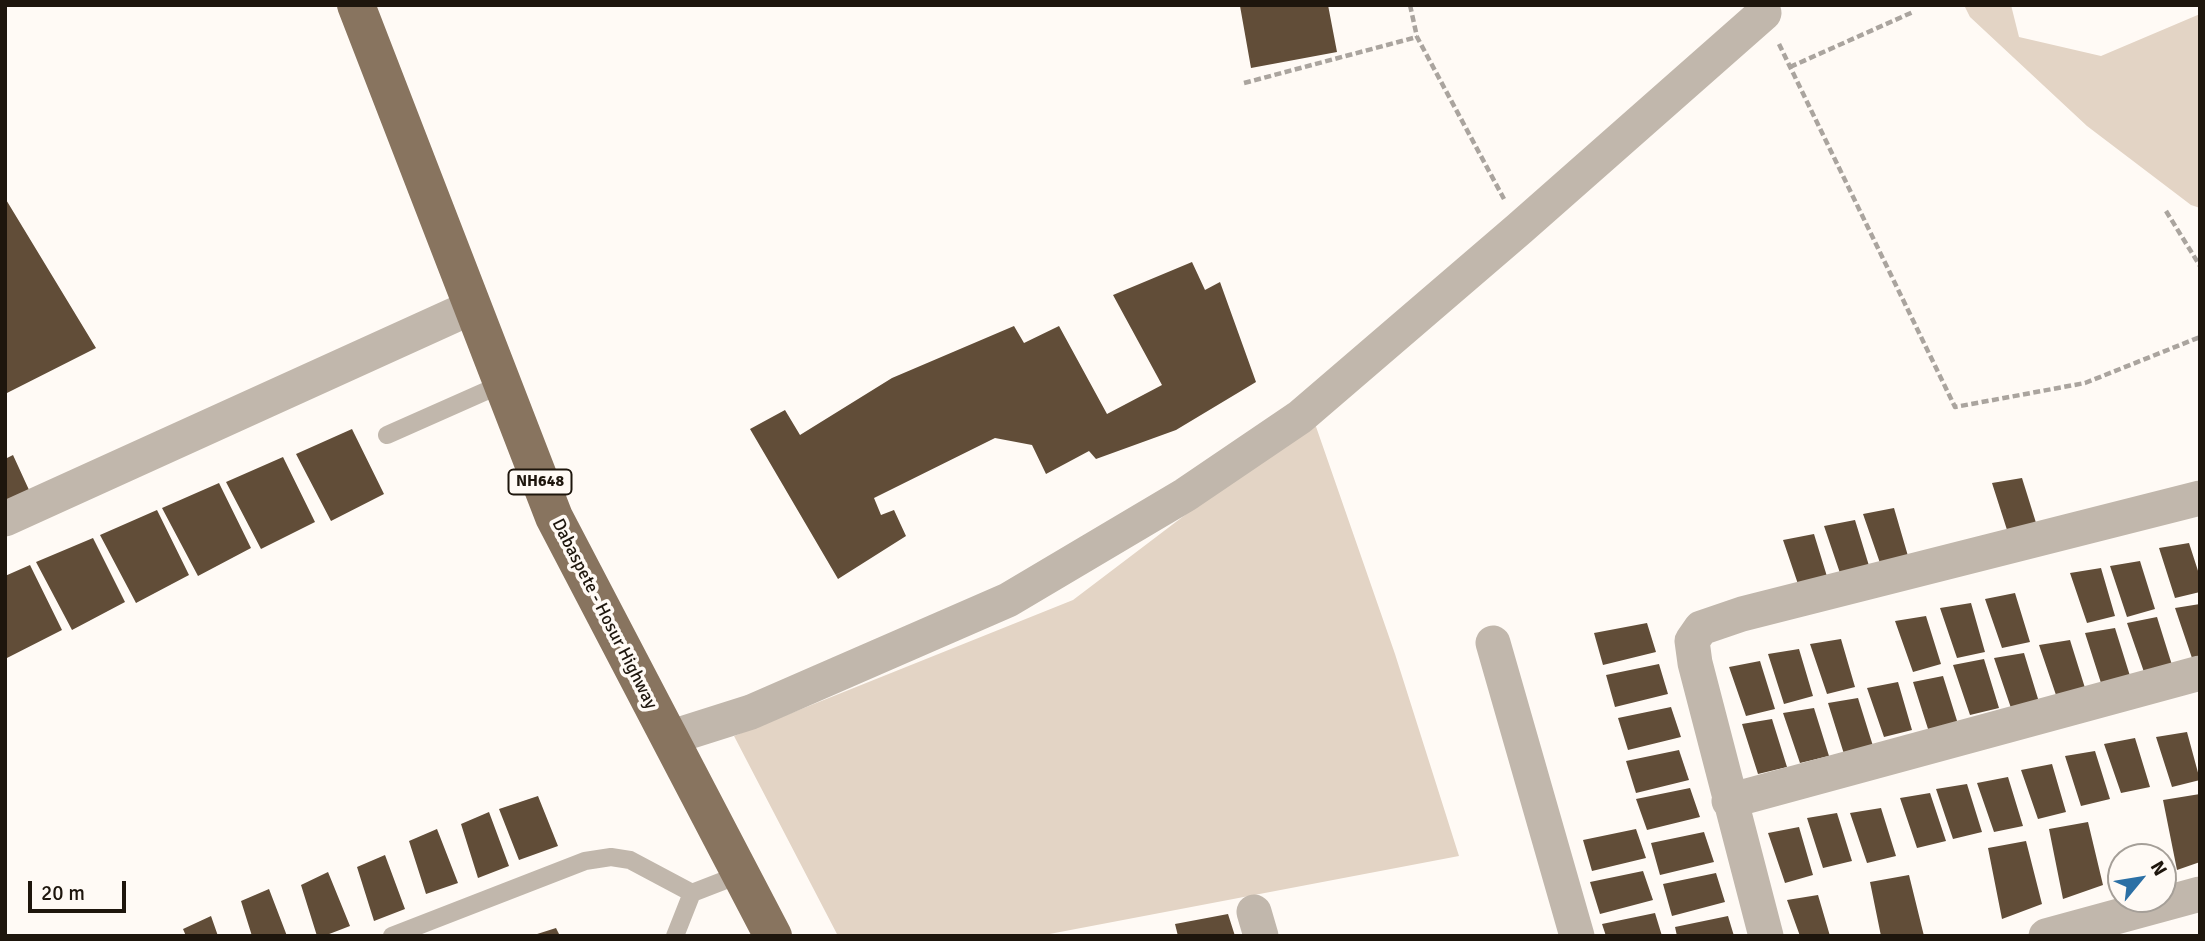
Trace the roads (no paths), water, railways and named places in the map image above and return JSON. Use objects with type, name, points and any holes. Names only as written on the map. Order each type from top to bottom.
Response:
[{"type":"highway","name":"Dabaspete - Hosur Highway","points":[[356,5],[554,517],[773,936]]},
{"type":"street","points":[[669,738],[751,712],[1008,600],[1185,495],[1300,417],[1520,229],[1764,13]]},
{"type":"street","points":[[5,519],[472,307]]},
{"type":"street","points":[[1766,936],[1695,663],[1692,641],[1701,628],[1742,614],[2200,498]]},
{"type":"street","points":[[1493,643],[1577,936]]},
{"type":"street","points":[[1729,801],[2200,673]]},
{"type":"street","points":[[2046,936],[2200,894]]},
{"type":"lane","points":[[387,435],[502,384]]},
{"type":"lane","points":[[392,936],[586,861],[611,857],[630,860],[692,893]]},
{"type":"lane","points":[[675,936],[692,893],[741,874]]}]
